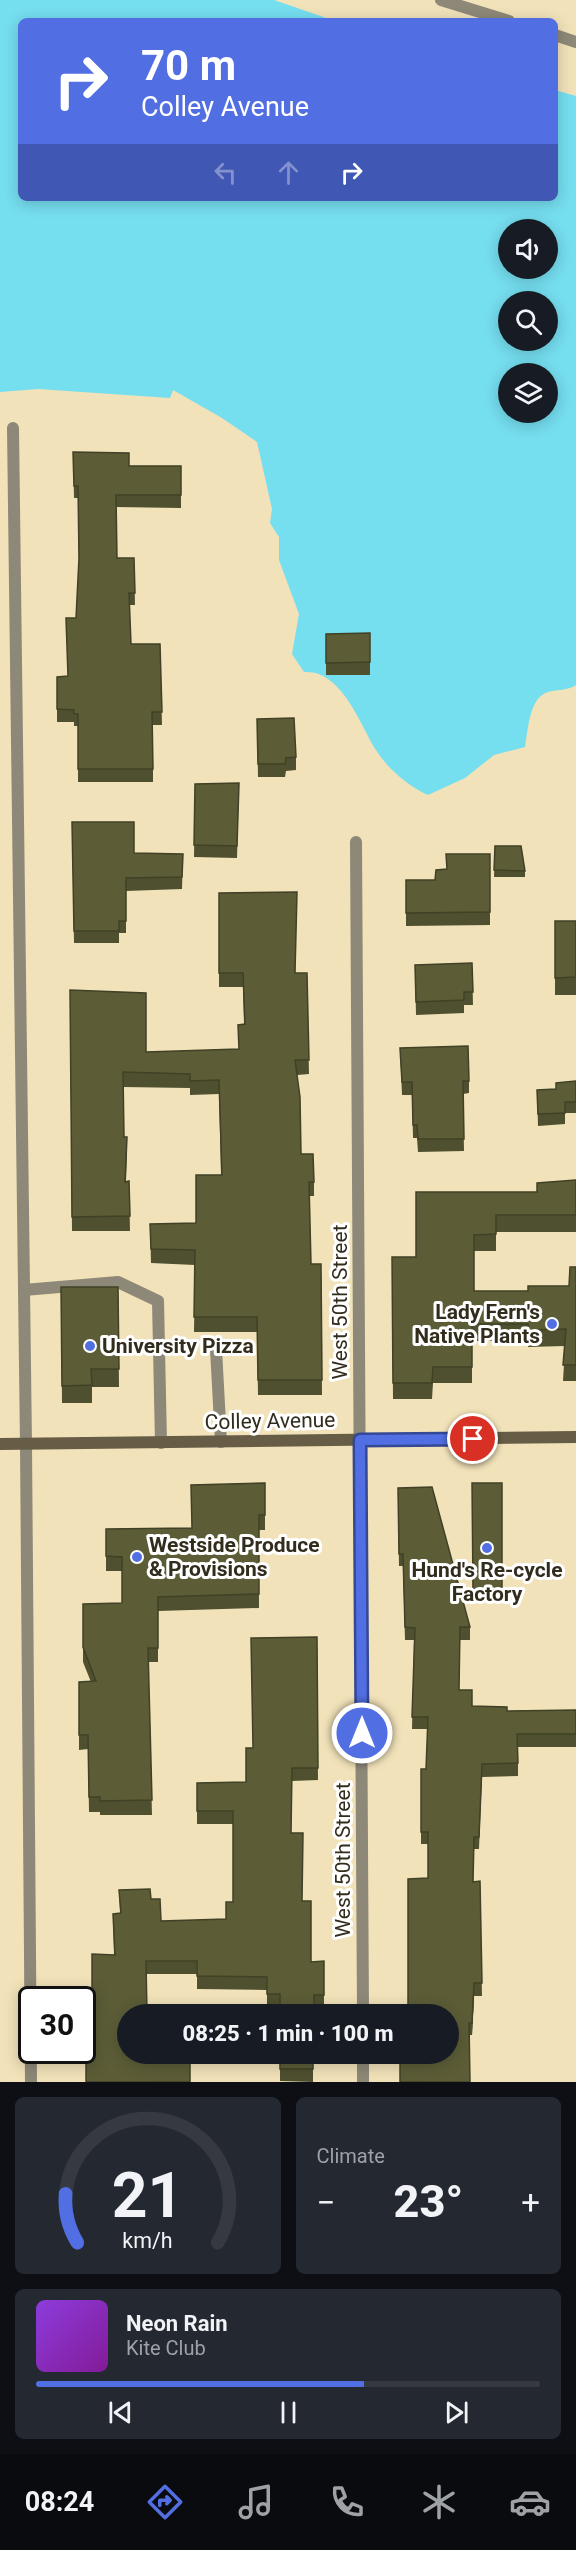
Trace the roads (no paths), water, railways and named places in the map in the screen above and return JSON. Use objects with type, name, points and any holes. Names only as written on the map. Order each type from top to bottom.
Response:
[{"type":"main road","name":"Colley Avenue","points":[[0,1444],[576,1437]]},
{"type":"street","points":[[441,0],[499,18]]},
{"type":"street","points":[[558,36],[576,42]]},
{"type":"street","points":[[13,428],[26,1444],[31,2082]]},
{"type":"street","name":"West 50th Street","points":[[356,842],[363,2004]]},
{"type":"street","points":[[24,1290],[118,1282],[158,1301],[161,1443]]},
{"type":"street","points":[[216,1348],[221,1442]]},
{"type":"street","points":[[363,2064],[363,2082]]},
{"type":"water","points":[[0,0],[274,0],[326,18],[18,18],[18,201],[558,201],[558,91],[576,96],[576,685],[548,692],[537,700],[530,715],[525,747],[494,755],[465,778],[428,795],[406,782],[392,770],[376,750],[356,713],[339,689],[329,679],[317,673],[304,672],[292,654],[299,614],[279,560],[279,537],[270,523],[272,509],[257,442],[222,418],[173,390],[170,398],[38,389],[0,392]]},
{"type":"place","name":"Lady Fern's Native Plants","points":[[552,1324]]},
{"type":"place","name":"University Pizza","points":[[90,1346]]},
{"type":"place","name":"Hund's Re-cycle Factory","points":[[487,1548]]},
{"type":"place","name":"Westside Produce & Provisions","points":[[137,1557]]}]
